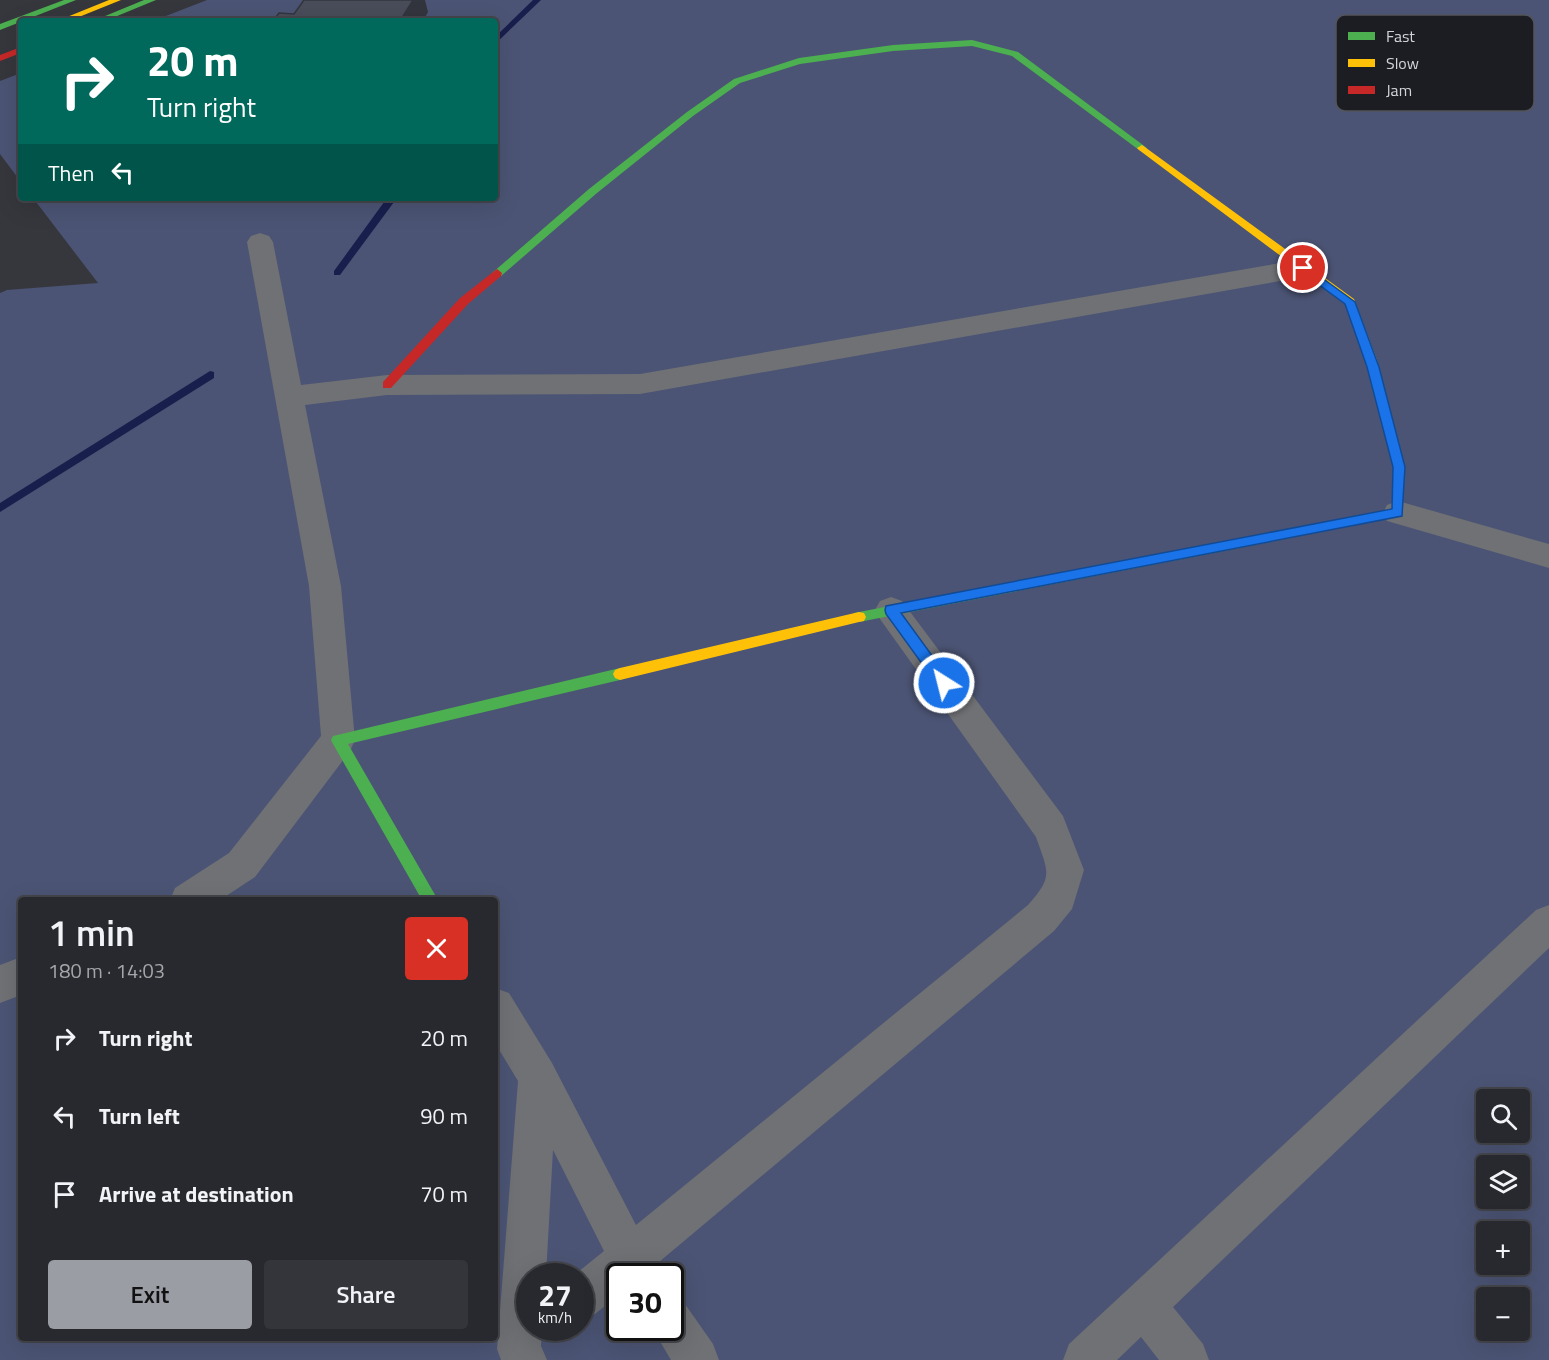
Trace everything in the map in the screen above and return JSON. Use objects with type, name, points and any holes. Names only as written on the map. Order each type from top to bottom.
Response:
[{"type":"street","points":[[24,18],[72,0]]},
{"type":"street","points":[[69,18],[117,0]]},
{"type":"street","points":[[105,18],[152,0]]},
{"type":"street","points":[[0,27],[18,20]]},
{"type":"street","points":[[387,385],[464,302],[593,191],[690,114],[737,81],[799,61],[881,49],[972,43],[1015,54],[1350,302],[1373,367],[1399,467],[1398,513]]},
{"type":"street","points":[[0,58],[18,49]]},
{"type":"street","points":[[260,242],[325,586],[339,740],[428,897]]},
{"type":"street","points":[[290,397],[387,385],[640,384],[1303,268]]},
{"type":"street","points":[[193,897],[242,865],[339,740],[891,610],[1398,513],[1549,556]]},
{"type":"street","points":[[643,1263],[1032,926],[1059,897],[1066,870],[1050,828],[891,610]]},
{"type":"street","points":[[1085,1360],[1549,923]]},
{"type":"street","points":[[0,984],[18,977]]},
{"type":"street","points":[[498,1012],[538,1077],[634,1263]]},
{"type":"street","points":[[523,1349],[538,1077]]},
{"type":"street","points":[[1144,1306],[1187,1360]]},
{"type":"street","points":[[684,1340],[698,1360]]},
{"type":"shaded area","points":[[207,0],[1549,0],[1549,1360],[0,1360],[0,293],[7,290],[98,283],[35,201],[498,201],[498,18],[161,18]]},
{"type":"shaded area","points":[[18,74],[18,178],[0,154],[0,81]]},
{"type":"building","points":[[304,0],[413,0],[402,18],[275,18],[279,13],[294,14]]},
{"type":"waterway","points":[[498,39],[537,0]]},
{"type":"waterway","points":[[337,273],[390,201]]},
{"type":"waterway","points":[[0,508],[210,375]]},
{"type":"traffic: fast","points":[[24,18],[72,0]]},
{"type":"traffic: fast","points":[[105,18],[152,0]]},
{"type":"traffic: fast","points":[[0,27],[18,20]]},
{"type":"traffic: fast","points":[[497,273],[593,191],[690,114],[737,81],[799,61],[893,48],[972,43],[1015,54],[1142,148]]},
{"type":"traffic: fast","points":[[859,617],[1398,513],[1399,467],[1371,360]]},
{"type":"traffic: fast","points":[[428,897],[338,740],[620,674]]},
{"type":"traffic: slow","points":[[69,18],[117,0]]},
{"type":"traffic: slow","points":[[1142,148],[1350,302],[1371,360]]},
{"type":"traffic: slow","points":[[620,674],[859,617]]},
{"type":"traffic: jam","points":[[0,58],[18,51]]},
{"type":"traffic: jam","points":[[387,385],[464,301],[497,273]]},
{"type":"route","points":[[944,683],[891,610],[1398,513],[1399,467],[1373,367],[1350,302],[1303,268]]}]
